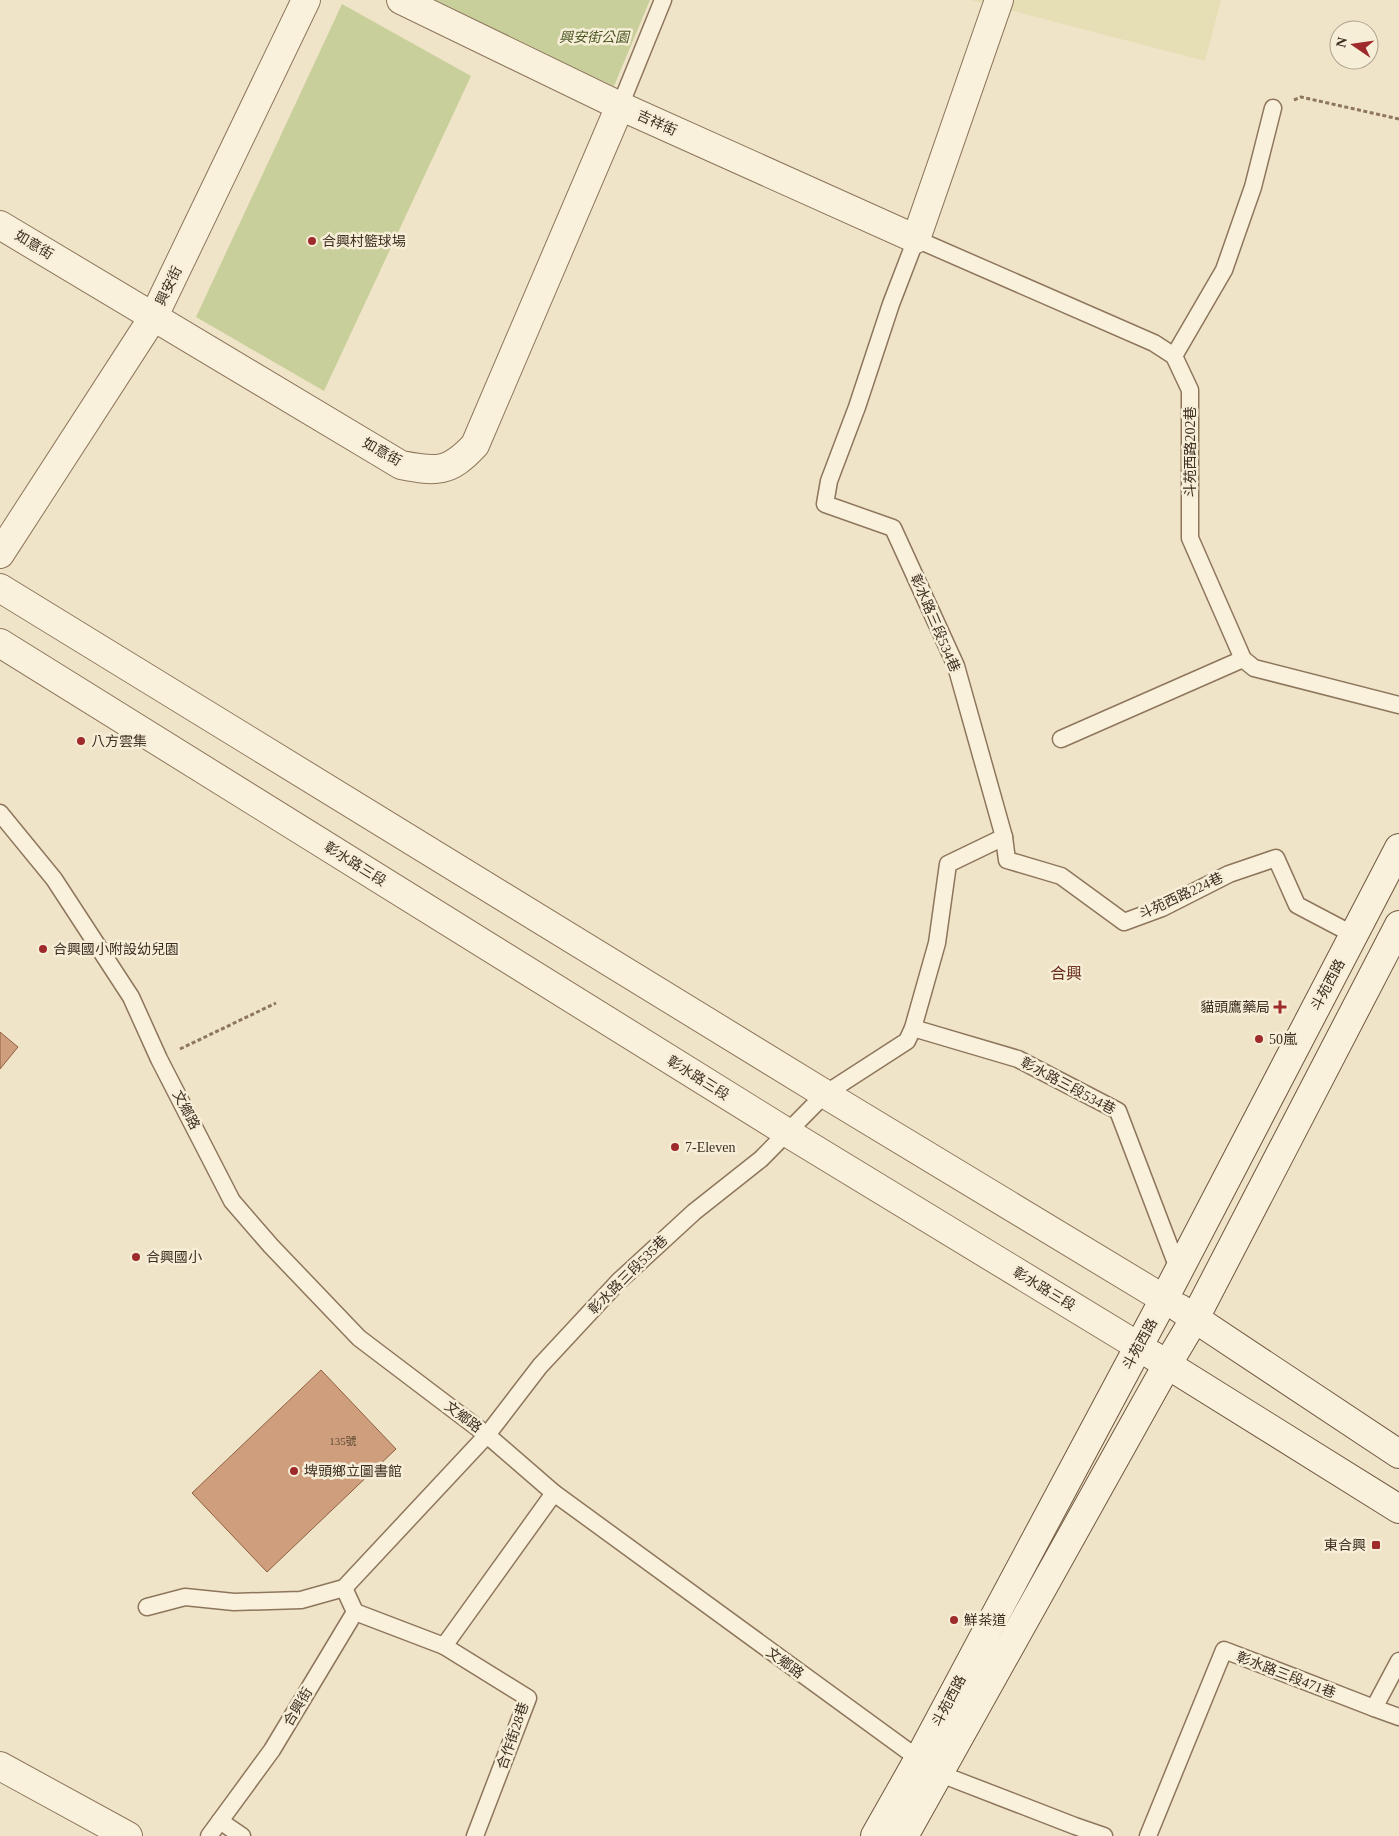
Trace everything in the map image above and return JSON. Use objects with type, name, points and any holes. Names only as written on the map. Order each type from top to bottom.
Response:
[{"type":"street","name":"興安街","points":[[0,554],[154,316],[306,0]]},
{"type":"street","name":"吉祥街","points":[[401,0],[620,106],[916,239]]},
{"type":"street","points":[[916,239],[1000,0]]},
{"type":"street","name":"如意街","points":[[0,225],[401,465],[424,469],[443,469],[463,459],[475,445],[620,106]]},
{"type":"street","points":[[0,588],[825,1094],[1195,1318],[1399,1454]]},
{"type":"street","name":"彰水路三段","points":[[0,643],[788,1133],[1138,1346],[1399,1509]]},
{"type":"street","name":"斗苑西路","points":[[904,1836],[928,1766],[1138,1346],[1399,848]]},
{"type":"street","name":"斗苑西路","points":[[875,1836],[928,1766],[1195,1318],[1399,926]]},
{"type":"street","points":[[0,1766],[128,1836]]},
{"type":"lane","points":[[620,106],[663,0]]},
{"type":"lane","points":[[916,239],[1154,343],[1174,356],[1224,270],[1253,187],[1273,108]]},
{"type":"lane","name":"彰水路三段534巷","points":[[916,239],[891,304],[857,407],[829,481],[825,504],[892,528],[956,666],[1004,837]]},
{"type":"lane","name":"斗苑西路202巷","points":[[1174,356],[1190,390],[1190,538],[1232,638],[1243,659]]},
{"type":"lane","points":[[1061,740],[1243,659],[1254,668],[1399,706]]},
{"type":"lane","name":"文鄉路","points":[[0,813],[54,879],[126,989],[232,1201],[270,1246],[359,1338],[487,1435],[554,1494],[928,1766],[1104,1836]]},
{"type":"lane","points":[[788,1133],[825,1094],[907,1041],[913,1028],[936,943],[948,864],[1004,837]]},
{"type":"lane","name":"斗苑西路224巷","points":[[1004,837],[1007,860],[1061,876],[1124,922],[1162,908],[1229,874],[1276,858],[1297,905],[1354,935]]},
{"type":"lane","name":"彰水路三段534巷","points":[[913,1028],[1018,1059],[1118,1111],[1179,1271]]},
{"type":"lane","name":"彰水路三段535巷","points":[[344,1588],[487,1435],[540,1366],[619,1281],[694,1212],[761,1159],[788,1133]]},
{"type":"lane","points":[[147,1607],[185,1597],[234,1602],[301,1600],[344,1588],[355,1612],[444,1646],[554,1494]]},
{"type":"lane","name":"合興街","points":[[209,1836],[272,1750],[355,1612]]},
{"type":"lane","name":"合作街28巷","points":[[444,1646],[528,1698],[475,1836]]},
{"type":"lane","name":"彰水路三段471巷","points":[[1148,1836],[1224,1650],[1374,1708]]},
{"type":"lane","points":[[1399,1661],[1374,1708],[1399,1717]]},
{"type":"lane","points":[[220,1821],[242,1836]]},
{"type":"path","points":[[1273,108],[1301,97],[1399,119]]},
{"type":"path","points":[[159,1058],[276,1003]]},
{"type":"shaded area","points":[[971,0],[1221,0],[1205,61]]},
{"type":"green space","name":"興安街公園","points":[[428,0],[650,0],[614,86]]},
{"type":"green space","name":"合興村籃球場","points":[[342,4],[471,76],[324,391],[196,317]]},
{"type":"building","points":[[0,1032],[18,1047],[0,1069]]},
{"type":"building","name":"埤頭鄉立圖書館","points":[[321,1370],[396,1449],[267,1572],[192,1493]]},
{"type":"place","name":"合興村籃球場","points":[[312,241]]},
{"type":"place","name":"八方雲集","points":[[81,741]]},
{"type":"place","name":"合興國小附設幼兒園","points":[[43,949]]},
{"type":"place","name":"貓頭鷹藥局","points":[[1280,1007]]},
{"type":"place","name":"50嵐","points":[[1259,1039]]},
{"type":"place","name":"7-Eleven","points":[[675,1147]]},
{"type":"place","name":"合興國小","points":[[136,1257]]},
{"type":"place","name":"埤頭鄉立圖書館","points":[[294,1471]]},
{"type":"place","name":"東合興","points":[[1376,1545]]},
{"type":"place","name":"鮮茶道","points":[[954,1620]]},
{"type":"district","name":"合興","points":[[1066,973]]}]
